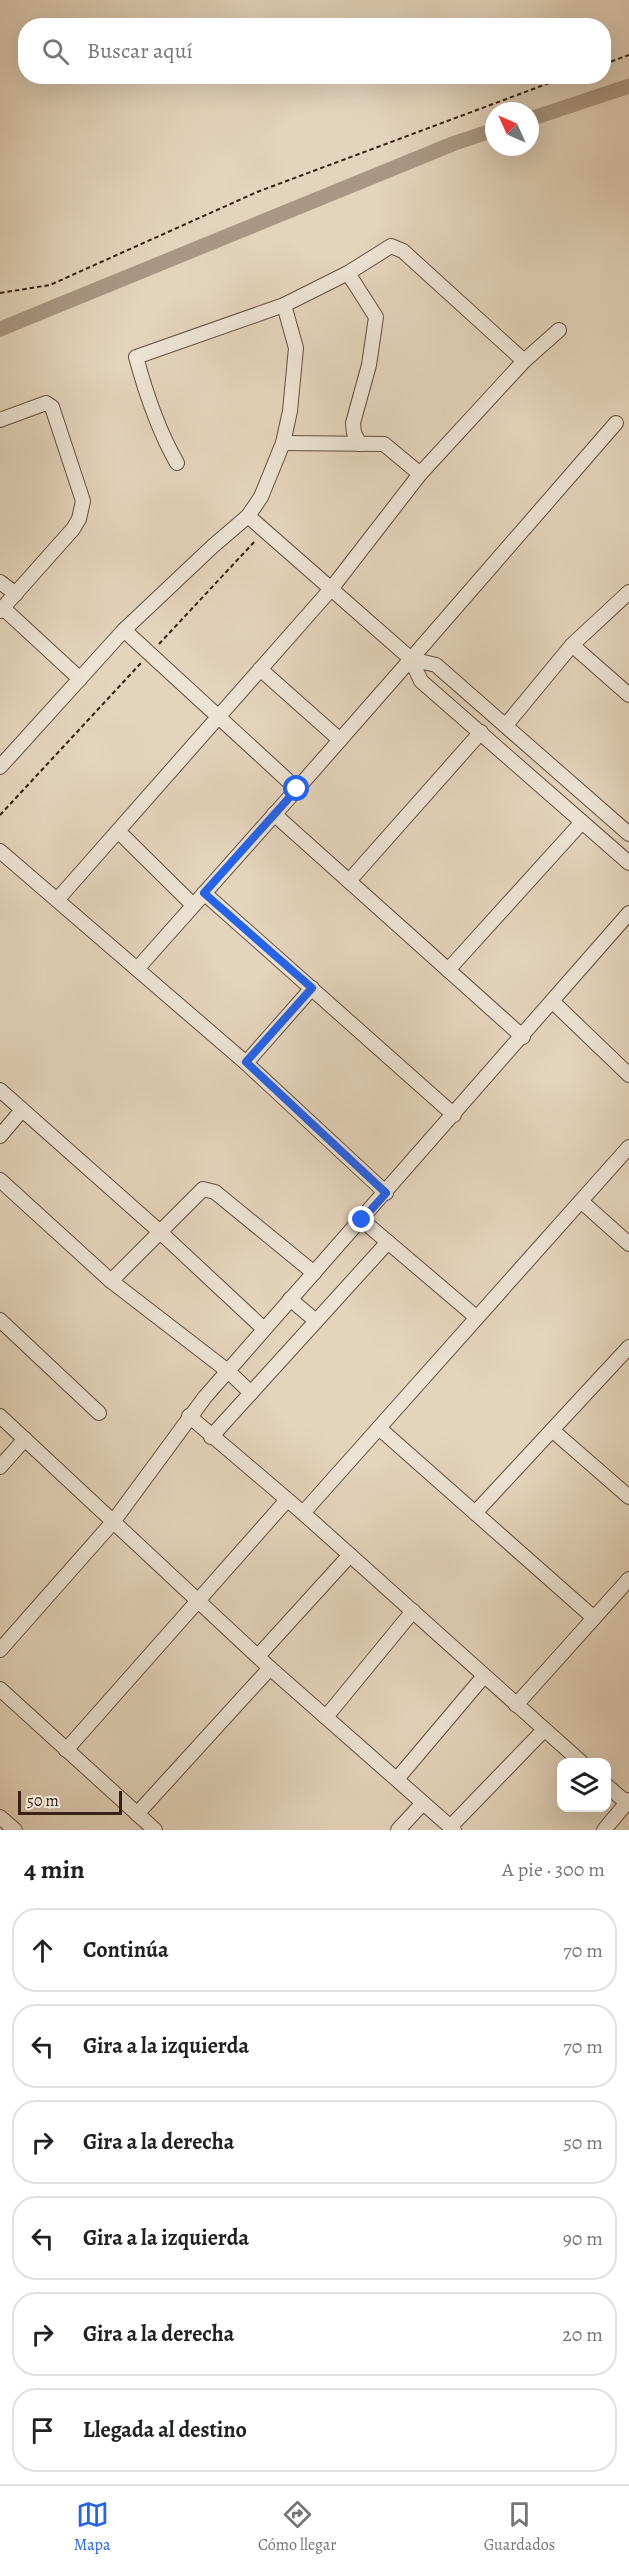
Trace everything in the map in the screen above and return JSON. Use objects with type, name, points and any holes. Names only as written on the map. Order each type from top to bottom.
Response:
[{"type":"street","points":[[177,463],[166,444],[143,386],[136,357],[284,305],[348,273],[392,246],[396,246],[524,361]]},
{"type":"street","points":[[348,273],[376,317],[369,365],[353,423],[354,433],[360,444]]},
{"type":"street","points":[[0,767],[124,630],[248,516],[261,497],[283,443],[290,411],[296,348],[284,305]]},
{"type":"street","points":[[57,900],[331,589],[420,474],[524,361],[559,330]]},
{"type":"street","points":[[0,420],[46,403],[52,407],[83,501],[79,519],[73,529],[1,610],[80,679]]},
{"type":"street","points":[[137,969],[616,423]]},
{"type":"street","points":[[283,443],[384,444],[420,474]]},
{"type":"street","points":[[248,516],[411,659],[421,681],[629,863]]},
{"type":"street","points":[[0,582],[16,594]]},
{"type":"street","points":[[506,725],[572,645],[629,592]]},
{"type":"street","points":[[124,630],[297,789]]},
{"type":"street","points":[[572,645],[629,695]]},
{"type":"street","points":[[411,659],[436,664],[629,834]]},
{"type":"street","points":[[260,669],[340,740]]},
{"type":"street","points":[[349,881],[481,732]]},
{"type":"street","points":[[274,814],[523,1037]]},
{"type":"street","points":[[448,970],[582,822]]},
{"type":"street","points":[[118,831],[193,905]]},
{"type":"street","points":[[0,851],[246,1062],[386,1193]]},
{"type":"street","points":[[204,893],[454,1115]]},
{"type":"street","points":[[0,1650],[113,1522],[189,1416],[523,1037],[629,913]]},
{"type":"street","points":[[246,1062],[312,988]]},
{"type":"street","points":[[553,1002],[629,1075]]},
{"type":"street","points":[[0,1090],[159,1231],[264,1329]]},
{"type":"street","points":[[0,1136],[22,1110]]},
{"type":"street","points":[[303,1513],[629,1147]]},
{"type":"street","points":[[0,1180],[111,1281],[229,1372],[251,1393]]},
{"type":"street","points":[[111,1281],[199,1190],[208,1189],[314,1273]]},
{"type":"street","points":[[582,1202],[629,1244]]},
{"type":"street","points":[[362,1220],[476,1317]]},
{"type":"street","points":[[211,1437],[388,1242]]},
{"type":"street","points":[[290,1299],[316,1322]]},
{"type":"street","points":[[0,1320],[99,1413]]},
{"type":"street","points":[[475,1513],[629,1347]]},
{"type":"street","points":[[0,1416],[270,1668],[452,1828],[544,1730]]},
{"type":"street","points":[[189,1416],[303,1513],[576,1758]]},
{"type":"street","points":[[379,1428],[594,1618]]},
{"type":"street","points":[[552,1430],[629,1497]]},
{"type":"street","points":[[0,1467],[25,1439]]},
{"type":"street","points":[[66,1750],[287,1500]]},
{"type":"street","points":[[258,1656],[350,1555]]},
{"type":"street","points":[[516,1705],[629,1579]]},
{"type":"street","points":[[326,1717],[412,1611]]},
{"type":"street","points":[[137,1814],[270,1668]]},
{"type":"street","points":[[396,1779],[484,1676]]},
{"type":"street","points":[[0,1689],[155,1830]]},
{"type":"street","points":[[604,1830],[628,1801],[611,1789]]},
{"type":"street","points":[[398,1830],[423,1803]]},
{"type":"path","points":[[611,61],[629,55]]},
{"type":"path","points":[[0,293],[50,285],[257,192],[547,84]]},
{"type":"path","points":[[0,815],[265,531]]},
{"type":"waterway","points":[[539,116],[629,86]]},
{"type":"waterway","points":[[0,329],[455,143],[485,133]]},
{"type":"route","points":[[297,789],[204,893],[312,988],[246,1062],[386,1193],[362,1220]]}]
